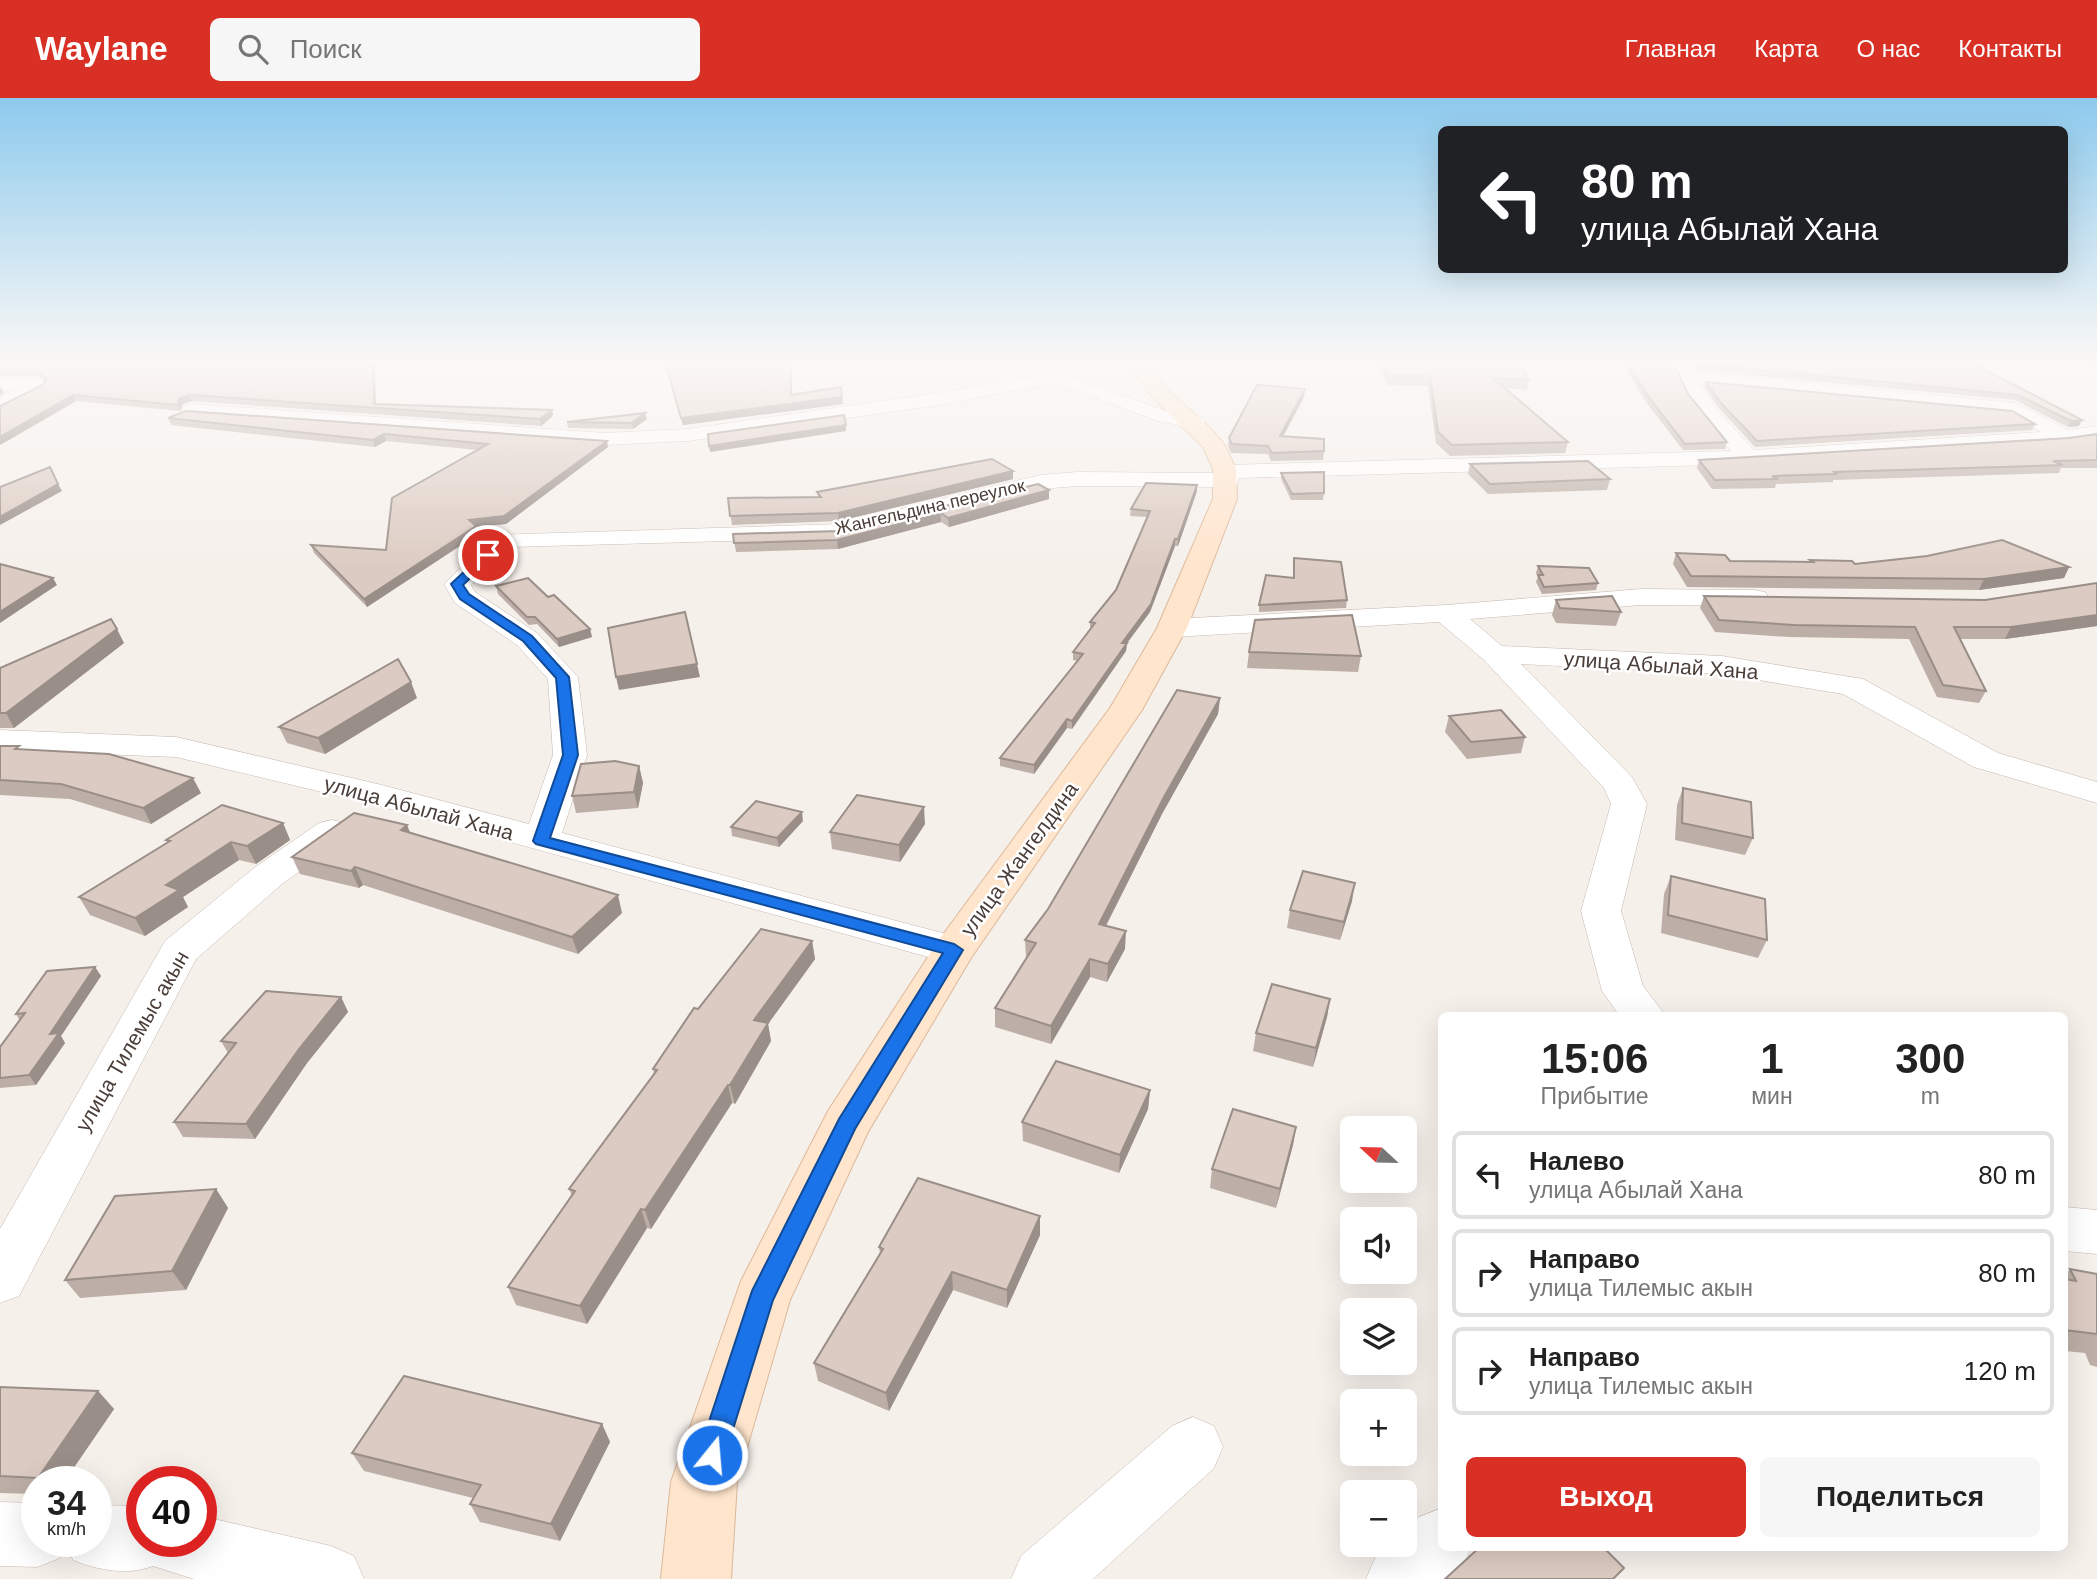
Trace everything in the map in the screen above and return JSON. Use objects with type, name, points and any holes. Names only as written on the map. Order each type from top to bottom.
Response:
[{"type":"street","points":[[493,431],[605,439],[714,431]]},
{"type":"street","points":[[1203,431],[1212,442],[1228,476]]},
{"type":"street","points":[[1725,431],[1748,457]]},
{"type":"street","points":[[2054,431],[2065,437]]},
{"type":"street","name":"Жангельдина переулок","points":[[541,841],[570,755],[563,677],[527,639],[465,597],[457,584],[504,540],[839,531],[1041,482],[1077,479],[1748,457],[2065,437],[2097,432]]},
{"type":"street","name":"улица Жангелдина","points":[[696,1579],[704,1482],[761,1299],[846,1125],[954,950],[1125,710],[1172,628],[1225,499],[1228,476]]},
{"type":"street","points":[[1172,628],[1446,613],[1641,597],[1777,598]]},
{"type":"street","points":[[1446,613],[1494,654],[1620,784],[1629,804],[1601,912],[1623,991],[1640,1012]]},
{"type":"street","name":"улица Абылай Хана","points":[[1494,654],[1722,665],[1852,686],[1986,760],[2097,793]]},
{"type":"street","name":"улица Абылай Хана","points":[[0,740],[176,747],[382,796],[541,841],[954,950]]},
{"type":"street","name":"улица Тилемыс акын","points":[[0,1279],[180,951],[268,876],[382,796]]},
{"type":"street","points":[[2068,1229],[2097,1232]]},
{"type":"street","points":[[1044,1579],[1193,1447]]},
{"type":"street","points":[[0,1534],[21,1535]]},
{"type":"street","points":[[1399,1579],[1438,1544]]},
{"type":"street","points":[[217,1552],[331,1579]]},
{"type":"building","points":[[290,431],[468,431],[607,441],[504,516],[469,520],[476,526],[364,599],[311,545],[386,550],[392,498],[488,444],[384,434],[373,440]]},
{"type":"building","points":[[729,431],[806,431],[709,446],[708,434]]},
{"type":"building","points":[[1233,431],[1283,431],[1280,436],[1324,439],[1324,451],[1272,453],[1268,446],[1232,444],[1229,438]]},
{"type":"building","points":[[1555,431],[1568,442],[1452,445],[1438,432]]},
{"type":"building","points":[[1675,431],[1718,431],[1727,442],[1685,444]]},
{"type":"building","points":[[1748,431],[1919,431],[1757,441]]},
{"type":"building","points":[[2097,434],[2097,460],[2053,461],[2063,465],[1834,472],[1836,474],[1772,476],[1778,479],[1715,480],[1699,460],[2069,438]]},
{"type":"building","points":[[992,459],[1013,471],[838,513],[730,516],[728,498],[821,497],[817,492]]},
{"type":"building","points":[[1588,461],[1610,479],[1490,484],[1470,464]]},
{"type":"building","points":[[50,467],[58,484],[0,517],[0,487]]},
{"type":"building","points":[[1324,472],[1324,493],[1292,494],[1281,473]]},
{"type":"building","points":[[1146,483],[1197,485],[1151,604],[1122,643],[1127,643],[1072,721],[1067,719],[1034,765],[1000,758],[1083,654],[1073,652],[1095,623],[1090,622],[1116,590],[1150,511],[1131,509]]},
{"type":"building","points":[[1038,484],[1049,490],[948,518],[941,513],[837,540],[734,543],[733,534],[839,531]]},
{"type":"building","points":[[2002,540],[2069,567],[1984,579],[1691,576],[1676,553],[1725,555],[1730,561],[1852,561],[1855,564],[1927,556]]},
{"type":"building","points":[[1294,558],[1341,562],[1347,600],[1259,605],[1266,575],[1294,578]]},
{"type":"building","points":[[0,564],[53,578],[0,612]]},
{"type":"building","points":[[1538,566],[1589,568],[1598,583],[1544,587],[1538,575],[1543,575]]},
{"type":"building","points":[[528,578],[548,597],[554,595],[590,629],[557,639],[535,617],[527,617],[496,586]]},
{"type":"building","points":[[2097,583],[2097,615],[2011,627],[1954,627],[1986,691],[1943,685],[1915,627],[1794,625],[1719,620],[1704,596],[1985,600]]},
{"type":"building","points":[[1612,596],[1621,612],[1560,608],[1556,600]]},
{"type":"building","points":[[685,612],[697,664],[616,677],[608,628]]},
{"type":"building","points":[[1352,615],[1361,656],[1249,652],[1255,620]]},
{"type":"building","points":[[111,619],[117,629],[6,713],[0,713],[0,668]]},
{"type":"building","points":[[398,659],[411,682],[318,738],[279,727]]},
{"type":"building","points":[[1177,690],[1220,698],[1164,797],[1099,924],[1126,931],[1108,964],[1090,959],[1051,1026],[995,1008],[1036,943],[1025,940],[1048,909]]},
{"type":"building","points":[[1501,710],[1525,737],[1471,742],[1449,716]]},
{"type":"building","points":[[0,746],[109,754],[193,778],[143,808],[61,784],[0,780]]},
{"type":"building","points":[[615,761],[639,766],[634,792],[572,796],[581,764]]},
{"type":"building","points":[[1683,788],[1751,802],[1753,838],[1682,823]]},
{"type":"building","points":[[857,795],[924,807],[899,845],[830,832]]},
{"type":"building","points":[[756,801],[802,812],[777,838],[731,827]]},
{"type":"building","points":[[222,805],[283,823],[247,846],[231,842],[166,885],[179,890],[135,918],[79,897],[170,841],[166,840]]},
{"type":"building","points":[[354,813],[407,825],[401,830],[618,895],[572,937],[355,867],[351,871],[292,857]]},
{"type":"building","points":[[1303,871],[1355,883],[1344,922],[1290,910]]},
{"type":"building","points":[[1671,876],[1765,899],[1767,940],[1668,915]]},
{"type":"building","points":[[761,929],[812,941],[754,1020],[768,1023],[730,1085],[645,1210],[641,1209],[580,1306],[508,1287],[575,1191],[569,1189],[657,1070],[653,1069],[694,1008],[698,1009]]},
{"type":"building","points":[[95,967],[50,1034],[59,1033],[29,1075],[0,1078],[0,1047],[25,1013],[16,1014],[47,971]]},
{"type":"building","points":[[1272,984],[1330,999],[1316,1048],[1256,1033]]},
{"type":"building","points":[[266,991],[341,997],[299,1049],[246,1124],[174,1122],[236,1043],[221,1041]]},
{"type":"building","points":[[1056,1061],[1150,1090],[1120,1155],[1022,1122]]},
{"type":"building","points":[[1233,1109],[1296,1127],[1280,1189],[1212,1169]]},
{"type":"building","points":[[918,1178],[1040,1216],[1007,1290],[952,1272],[886,1393],[814,1363],[883,1249],[879,1247]]},
{"type":"building","points":[[216,1189],[172,1271],[65,1280],[115,1196]]},
{"type":"building","points":[[2070,1269],[2097,1274],[2097,1334],[2068,1330],[2068,1280],[2076,1281]]},
{"type":"building","points":[[404,1376],[602,1424],[551,1524],[470,1504],[481,1485],[352,1453]]},
{"type":"building","points":[[0,1387],[98,1391],[46,1466],[21,1466],[21,1477],[0,1476]]},
{"type":"building","points":[[1476,1551],[1607,1551],[1624,1568],[1613,1579],[1445,1579]]},
{"type":"route","points":[[488,555],[457,584],[465,597],[527,639],[563,677],[570,755],[541,841],[954,950],[846,1125],[761,1299],[712,1455]]}]
